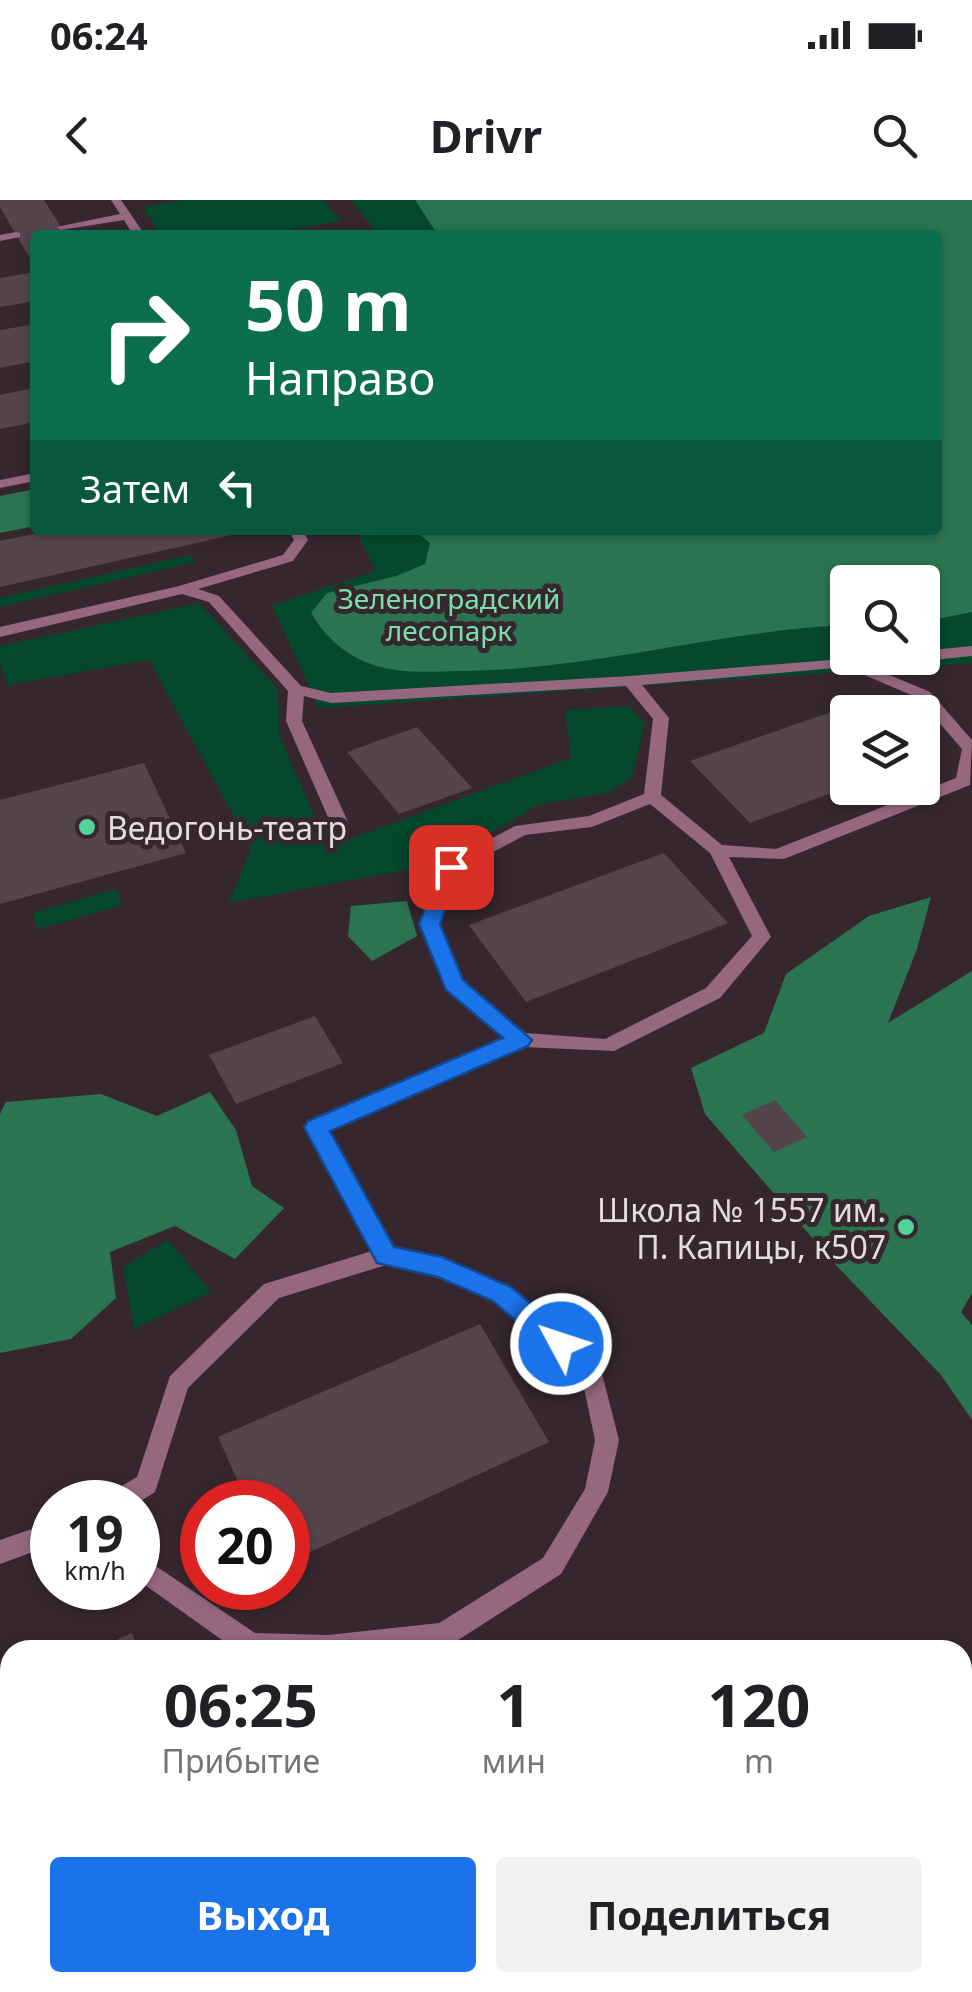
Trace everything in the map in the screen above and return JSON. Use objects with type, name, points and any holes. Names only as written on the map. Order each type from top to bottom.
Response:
[{"type":"lane","points":[[116,200],[137,230]]},
{"type":"lane","points":[[61,228],[127,216]]},
{"type":"lane","points":[[0,238],[16,235]]},
{"type":"lane","points":[[0,484],[30,478]]},
{"type":"lane","points":[[0,632],[183,589],[288,558],[301,540],[298,535]]},
{"type":"lane","points":[[183,589],[214,599],[296,690],[330,698],[830,663]]},
{"type":"lane","points":[[940,655],[972,652]]},
{"type":"lane","points":[[717,850],[778,855],[964,781],[970,748],[924,695],[878,675]]},
{"type":"lane","points":[[630,680],[660,718],[652,796]]},
{"type":"lane","points":[[296,690],[294,721],[340,824]]},
{"type":"lane","points":[[386,1256],[316,1127],[520,1040],[607,1046],[713,993],[762,937],[717,850],[652,796]]},
{"type":"lane","points":[[520,1040],[454,984],[430,924],[451,867],[521,830],[592,821],[652,796]]},
{"type":"lane","points":[[148,1480],[178,1384],[272,1290],[386,1256],[442,1267],[502,1294],[591,1369],[607,1440],[596,1492],[552,1566],[443,1635],[399,1640]]},
{"type":"lane","points":[[0,1552],[30,1542]]},
{"type":"lane","points":[[160,1581],[244,1640]]},
{"type":"green space","points":[[185,200],[323,200],[341,221],[287,230],[158,230],[143,207]]},
{"type":"green space","name":"Зеленоградский лесопарк","points":[[351,200],[972,200],[972,663],[940,665],[940,565],[830,565],[830,673],[319,708],[272,605],[376,571],[358,535],[942,535],[942,230],[375,230]]},
{"type":"green space","name":"Зеленоградский лесопарк","points":[[415,200],[972,200],[972,612],[940,619],[940,565],[830,565],[830,626],[752,634],[562,664],[431,672],[396,670],[364,661],[330,638],[311,613],[327,593],[396,576],[425,564],[430,543],[420,535],[942,535],[942,230],[435,230]]},
{"type":"green space","points":[[30,490],[30,527],[0,533],[0,496]]},
{"type":"green space","points":[[190,555],[195,562],[0,607],[0,598]]},
{"type":"green space","points":[[199,603],[278,689],[279,735],[328,847],[571,758],[565,710],[629,706],[645,724],[632,777],[609,793],[540,804],[437,864],[229,903],[251,848],[149,660],[8,685],[0,664],[0,646]]},
{"type":"green space","points":[[116,889],[122,905],[38,929],[32,913]]},
{"type":"green space","name":"Школа № 1557 им. П. Капицы, к507","points":[[931,897],[917,949],[888,1023],[972,971],[972,1293],[961,1312],[972,1325],[972,1420],[941,1375],[834,1263],[705,1114],[691,1068],[764,1033],[786,974],[869,916]]},
{"type":"green space","points":[[407,901],[417,936],[372,961],[348,936],[351,906]]},
{"type":"green space","points":[[210,1092],[236,1130],[252,1186],[284,1208],[235,1259],[175,1226],[110,1252],[116,1298],[71,1339],[0,1353],[0,1114],[6,1102],[101,1094],[157,1116]]},
{"type":"green space","points":[[168,1240],[211,1292],[134,1329],[123,1267]]},
{"type":"building","points":[[0,200],[44,200],[63,230],[30,230],[30,258],[0,207]]},
{"type":"building","points":[[30,273],[30,302],[0,307],[0,278]]},
{"type":"building","points":[[30,325],[30,362],[0,368],[0,330]]},
{"type":"building","points":[[30,389],[30,423],[0,429],[0,395]]},
{"type":"building","points":[[30,535],[232,535],[0,587],[0,541]]},
{"type":"building","points":[[830,712],[830,794],[750,823],[690,761]]},
{"type":"building","points":[[417,727],[472,788],[399,814],[347,752]]},
{"type":"building","name":"Ведогонь-театр","points":[[144,763],[186,853],[0,904],[0,800]]},
{"type":"building","points":[[664,853],[728,923],[526,1002],[469,925]]},
{"type":"building","points":[[315,1016],[343,1063],[236,1104],[209,1055]]},
{"type":"building","points":[[775,1100],[807,1137],[774,1152],[742,1115]]},
{"type":"building","points":[[480,1324],[549,1442],[310,1552],[310,1480],[237,1480],[218,1437]]},
{"type":"building","points":[[132,1633],[134,1640],[116,1640]]},
{"type":"place","name":"Ведогонь-театр","points":[[87,827]]},
{"type":"place","name":"Школа № 1557 им. П. Капицы, к507","points":[[906,1227]]},
{"type":"route","points":[[451,867],[430,924],[454,984],[520,1040],[316,1127],[386,1256],[442,1267],[502,1294],[561,1344]]}]
